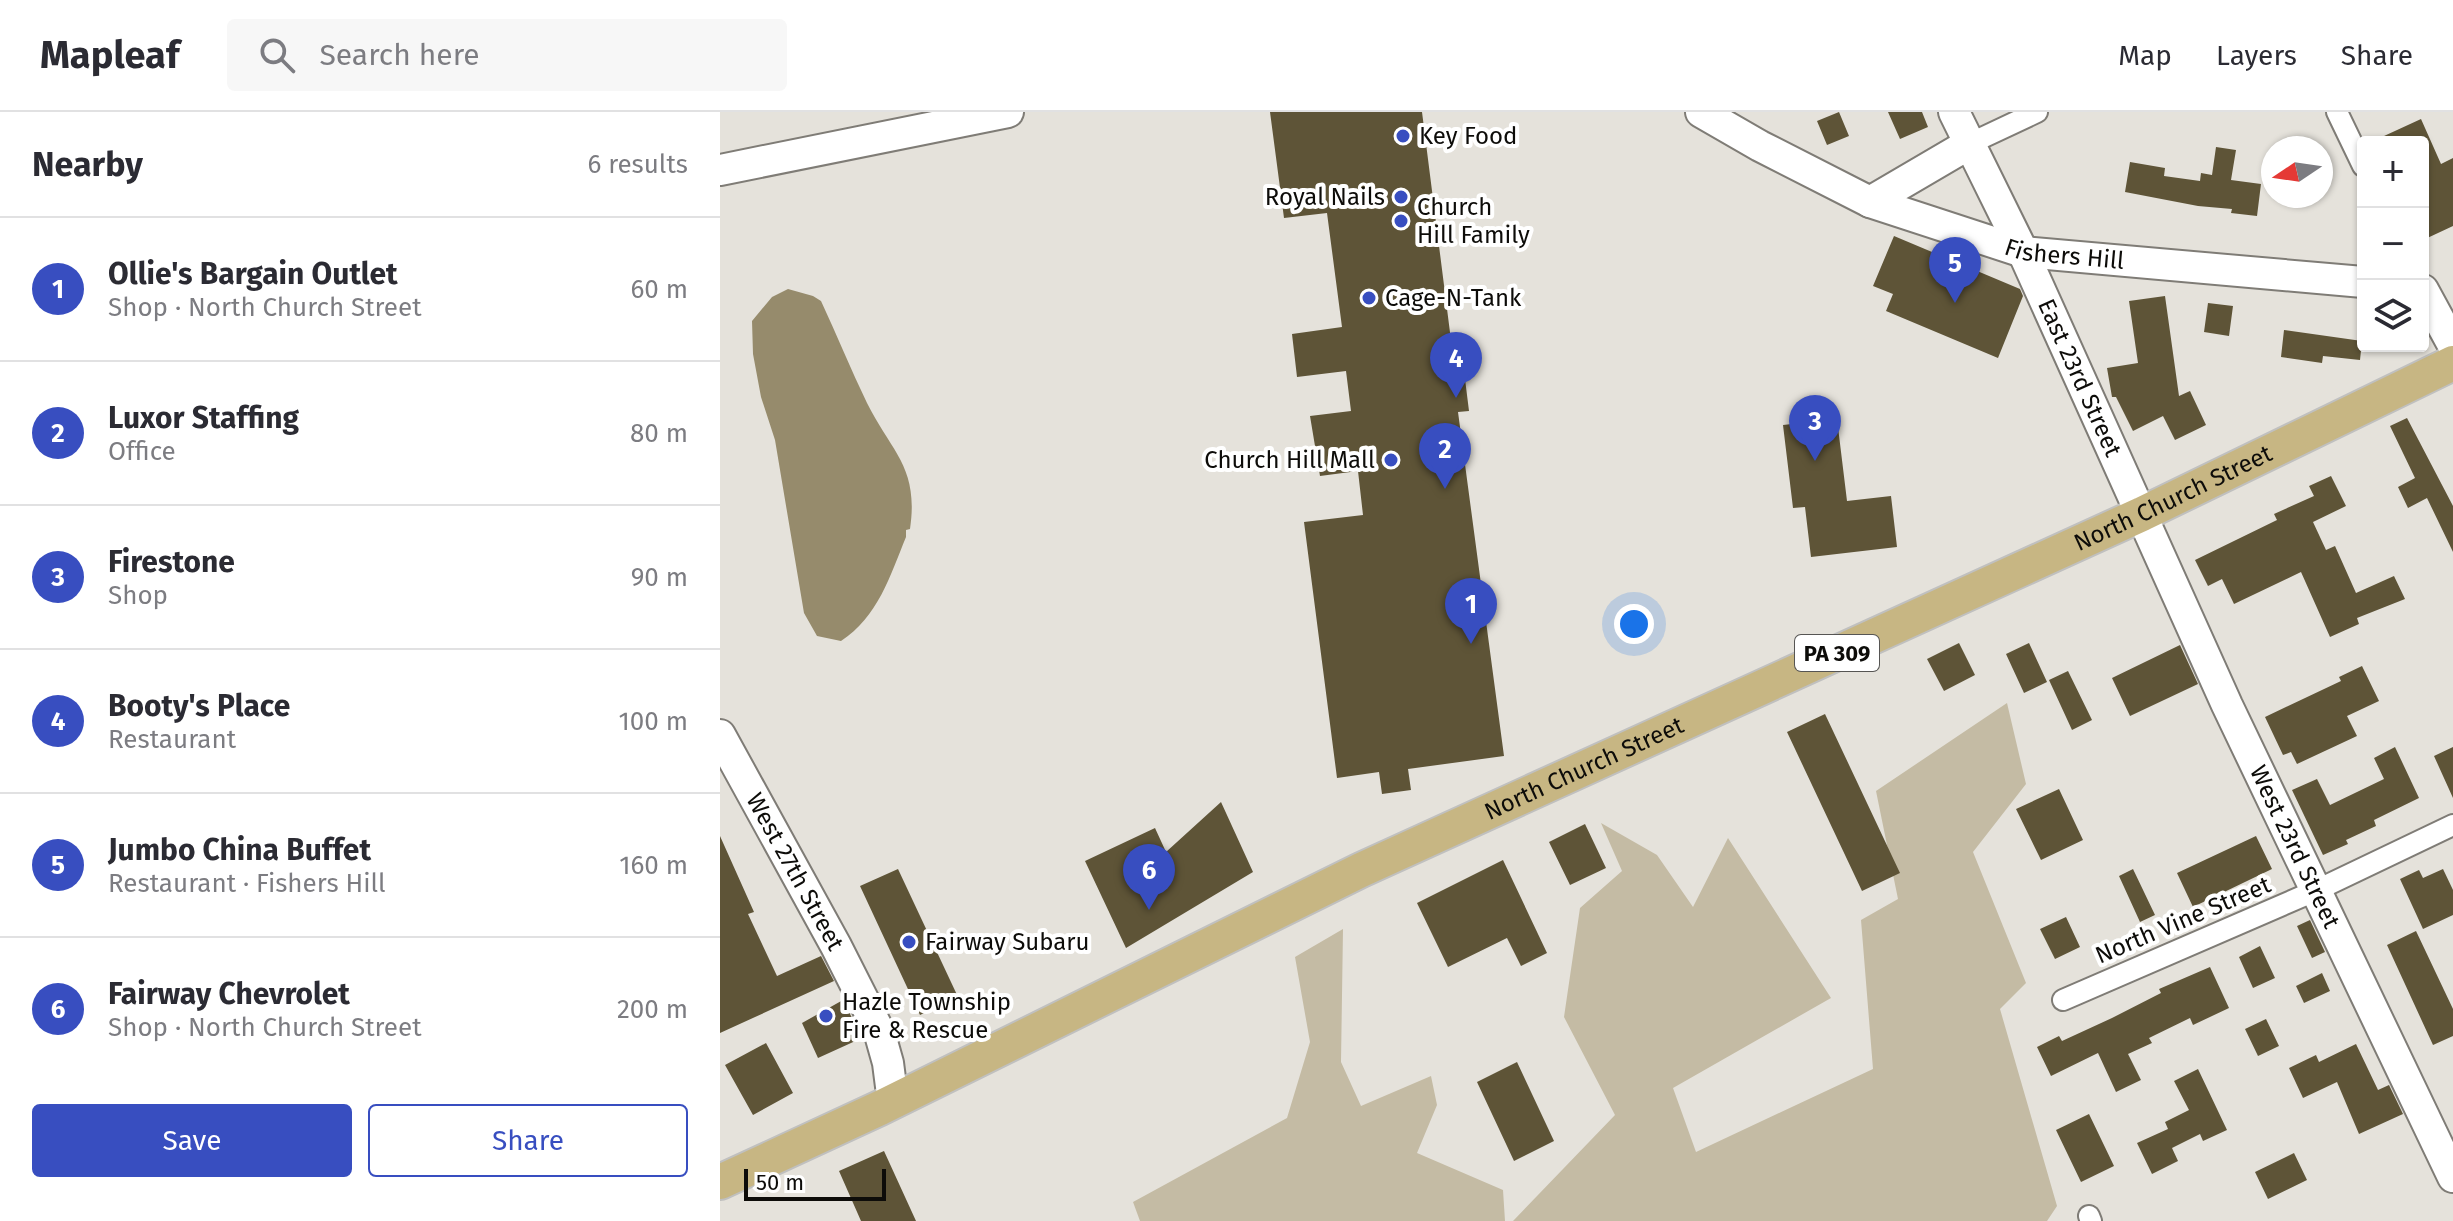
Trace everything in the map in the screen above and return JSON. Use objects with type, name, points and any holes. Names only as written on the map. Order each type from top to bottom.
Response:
[{"type":"main road","name":"North Church Street","points":[[720,1182],[893,1102],[1361,870],[2142,514],[2453,363]]},
{"type":"street","points":[[720,170],[1008,112]]},
{"type":"street","name":"Fishers Hill","points":[[1701,112],[1870,202],[2023,252],[2357,281]]},
{"type":"street","name":"East 23rd Street","points":[[1954,112],[2023,252],[2142,514]]},
{"type":"street","points":[[1870,202],[1969,144],[2037,112]]},
{"type":"street","points":[[2337,112],[2357,154]]},
{"type":"street","points":[[2429,290],[2453,294]]},
{"type":"street","points":[[2429,300],[2453,345]]},
{"type":"street","name":"West 23rd Street","points":[[2142,514],[2227,705],[2453,1177]]},
{"type":"street","name":"West 27th Street","points":[[720,735],[879,1031],[888,1063],[893,1102]]},
{"type":"street","name":"North Vine Street","points":[[2063,1000],[2317,890],[2453,825]]},
{"type":"shaded area","points":[[788,289],[821,301],[867,403],[901,462],[911,490],[910,529],[906,530],[888,581],[865,620],[841,641],[817,636],[804,613],[775,440],[761,397],[753,354],[752,321],[772,297]]},
{"type":"shaded area","points":[[2007,703],[2026,784],[1973,852],[2026,983],[2000,1009],[2057,1206],[2047,1221],[1513,1221],[1615,1115],[1564,1017],[1580,908],[1622,871],[1601,823],[1657,855],[1693,907],[1728,838],[1831,998],[1673,1088],[1696,1152],[1873,1069],[1861,920],[1898,899],[1876,791]]},
{"type":"shaded area","points":[[1343,929],[1341,1062],[1361,1106],[1431,1076],[1437,1105],[1417,1153],[1503,1190],[1505,1221],[1140,1221],[1133,1202],[1287,1118],[1310,1042],[1295,957]]},
{"type":"building","name":"Church Hill Mall","points":[[1270,112],[1422,112],[1453,356],[1462,355],[1469,411],[1458,412],[1504,756],[1408,769],[1411,790],[1382,794],[1379,772],[1337,778],[1304,522],[1363,515],[1358,471],[1320,476],[1310,416],[1351,411],[1346,371],[1297,377],[1292,334],[1342,327],[1327,213],[1284,218]]},
{"type":"building","points":[[1839,112],[1849,136],[1827,145],[1817,121]]},
{"type":"building","points":[[1888,112],[1922,112],[1928,127],[1900,139]]},
{"type":"building","points":[[2421,119],[2429,136],[2384,136]]},
{"type":"building","points":[[2429,137],[2441,164],[2453,158],[2453,226],[2429,237]]},
{"type":"building","points":[[2216,147],[2236,150],[2231,180],[2261,184],[2257,216],[2231,213],[2232,209],[2125,192],[2130,162],[2165,168],[2164,176],[2200,181],[2201,173],[2212,175]]},
{"type":"building","points":[[1894,236],[2020,289],[2023,296],[1998,358],[1886,311],[1893,294],[1873,286]]},
{"type":"building","points":[[2165,296],[2179,396],[2190,391],[2206,425],[2175,440],[2163,416],[2133,431],[2116,397],[2112,397],[2107,368],[2138,363],[2129,301]]},
{"type":"building","points":[[2208,303],[2233,306],[2229,336],[2204,332]]},
{"type":"building","points":[[2284,330],[2357,340],[2357,352],[2361,352],[2360,360],[2323,356],[2322,363],[2281,357]]},
{"type":"building","points":[[2407,418],[2453,506],[2453,552],[2427,498],[2408,508],[2398,487],[2415,478],[2390,426]]},
{"type":"building","points":[[1837,419],[1847,501],[1891,496],[1897,547],[1811,557],[1805,507],[1793,508],[1783,425]]},
{"type":"building","points":[[2331,476],[2346,506],[2313,522],[2326,550],[2335,546],[2356,593],[2394,576],[2405,599],[2357,618],[2359,624],[2330,637],[2301,572],[2234,604],[2222,579],[2208,586],[2195,560],[2277,520],[2274,514],[2314,496],[2309,486]]},
{"type":"building","points":[[1959,643],[1975,675],[1944,691],[1927,659]]},
{"type":"building","points":[[2029,643],[2047,682],[2024,693],[2006,654]]},
{"type":"building","points":[[2180,645],[2198,684],[2130,716],[2112,678]]},
{"type":"building","points":[[2362,666],[2379,701],[2347,716],[2357,736],[2297,764],[2291,752],[2283,755],[2265,717],[2341,681],[2339,677]]},
{"type":"building","points":[[2068,671],[2092,720],[2072,730],[2049,680]]},
{"type":"building","points":[[1825,714],[1900,873],[1862,891],[1787,732]]},
{"type":"building","points":[[2395,747],[2419,798],[2374,820],[2376,826],[2323,855],[2292,790],[2317,779],[2330,805],[2384,779],[2374,758]]},
{"type":"building","points":[[2453,747],[2453,798],[2434,756]]},
{"type":"building","points":[[2059,789],[2083,840],[2041,860],[2016,809]]},
{"type":"building","points":[[1221,802],[1253,872],[1126,948],[1085,861],[1155,828],[1166,852]]},
{"type":"building","points":[[1585,824],[1606,868],[1570,885],[1549,842]]},
{"type":"building","points":[[720,836],[754,912],[748,914],[777,976],[821,956],[834,981],[720,1033]]},
{"type":"building","points":[[2256,836],[2272,869],[2193,907],[2177,873]]},
{"type":"building","points":[[1503,860],[1547,953],[1521,966],[1507,938],[1448,967],[1417,903]]},
{"type":"building","name":"Fairway Subaru","points":[[898,869],[958,997],[920,1015],[860,886]]},
{"type":"building","points":[[2133,869],[2155,915],[2140,922],[2119,876]]},
{"type":"building","points":[[2443,869],[2453,890],[2453,915],[2423,929],[2400,879],[2419,870],[2423,878]]},
{"type":"building","points":[[2066,917],[2080,947],[2055,959],[2040,929]]},
{"type":"building","points":[[2310,920],[2325,952],[2312,958],[2297,926]]},
{"type":"building","points":[[2416,931],[2453,1009],[2453,1036],[2433,1045],[2387,945]]},
{"type":"building","points":[[2260,946],[2275,978],[2253,988],[2239,957]]},
{"type":"building","points":[[2210,967],[2229,1008],[2193,1025],[2190,1018],[2149,1038],[2152,1043],[2128,1054],[2141,1080],[2116,1092],[2098,1053],[2051,1076],[2037,1047],[2059,1036],[2062,1041],[2112,1018],[2161,993],[2159,989]]},
{"type":"building","points":[[2322,973],[2330,991],[2304,1003],[2296,986]]},
{"type":"building","points":[[843,1000],[862,1038],[818,1058],[802,1023]]},
{"type":"building","points":[[2266,1019],[2279,1046],[2258,1056],[2245,1029]]},
{"type":"building","points":[[766,1043],[793,1093],[753,1115],[725,1065]]},
{"type":"building","points":[[2356,1044],[2378,1090],[2389,1085],[2403,1114],[2359,1134],[2337,1082],[2303,1098],[2289,1068],[2316,1055],[2319,1062]]},
{"type":"building","points":[[1517,1062],[1554,1141],[1514,1161],[1477,1082]]},
{"type":"building","points":[[2198,1069],[2227,1130],[2203,1141],[2200,1134],[2172,1148],[2178,1161],[2152,1174],[2137,1143],[2168,1129],[2165,1122],[2189,1110],[2174,1081]]},
{"type":"building","points":[[2089,1114],[2114,1166],[2081,1182],[2056,1130]]},
{"type":"building","points":[[884,1151],[916,1221],[861,1221],[839,1171]]},
{"type":"building","points":[[2294,1153],[2307,1180],[2268,1199],[2255,1172]]},
{"type":"place","name":"Key Food","points":[[1403,136]]},
{"type":"place","name":"Royal Nails","points":[[1401,197]]},
{"type":"place","name":"Church Hill Family","points":[[1401,221]]},
{"type":"place","name":"Cage-N-Tank","points":[[1369,298]]},
{"type":"place","name":"Jumbo China Buffet","points":[[1955,303]]},
{"type":"place","name":"Booty's Place","points":[[1456,398]]},
{"type":"place","name":"Church Hill Mall","points":[[1391,460]]},
{"type":"place","name":"Firestone","points":[[1815,461]]},
{"type":"place","name":"Luxor Staffing","points":[[1445,489]]},
{"type":"place","name":"Ollie's Bargain Outlet","points":[[1471,644]]},
{"type":"place","name":"Fairway Chevrolet","points":[[1149,910]]},
{"type":"place","name":"Fairway Subaru","points":[[909,942]]},
{"type":"place","name":"Hazle Township Fire & Rescue","points":[[826,1016]]}]
